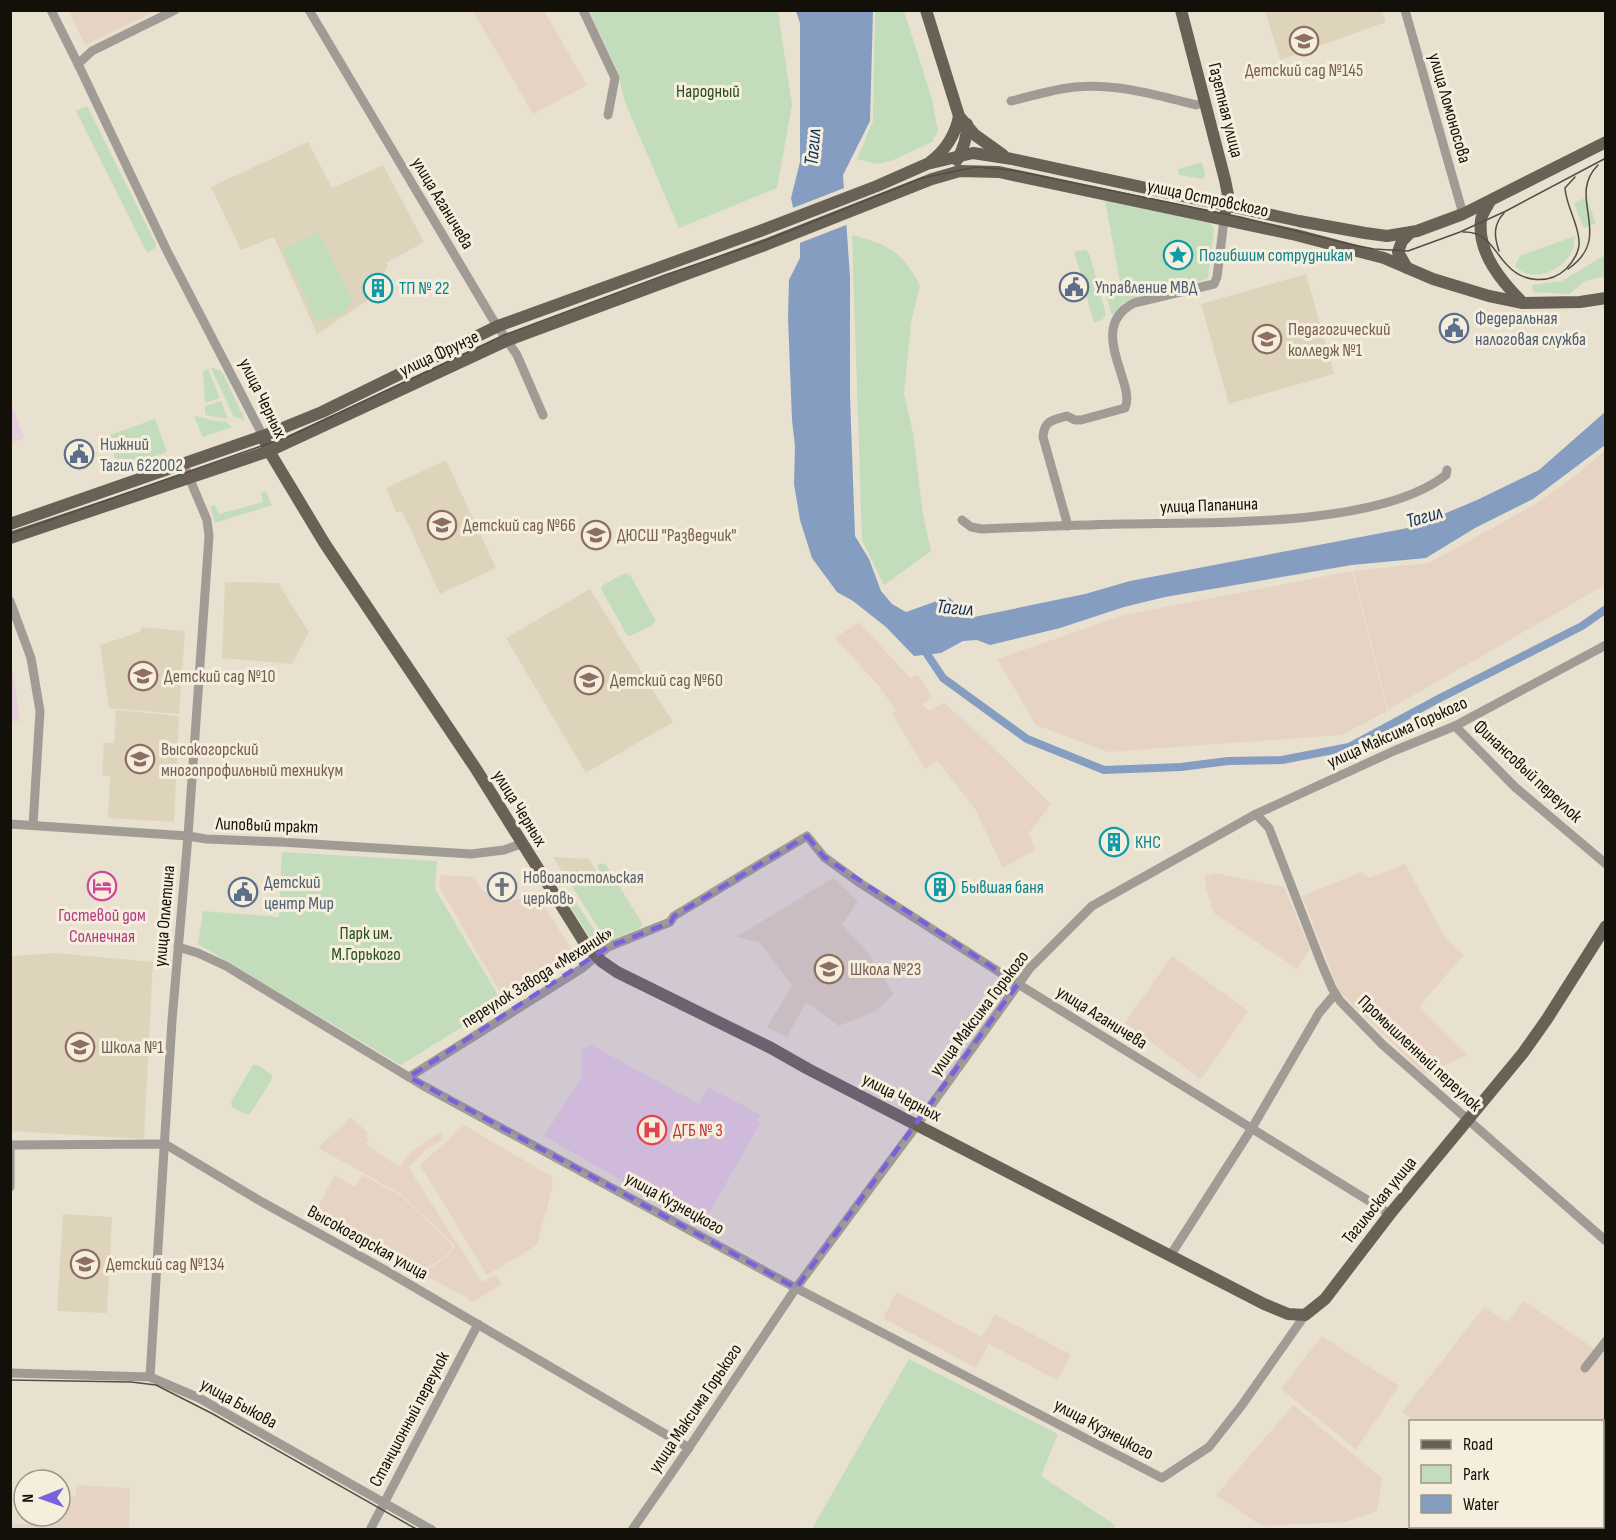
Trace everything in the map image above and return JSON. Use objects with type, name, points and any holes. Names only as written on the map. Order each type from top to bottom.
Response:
[{"type":"main road","points":[[926,10],[961,122],[965,152]]},
{"type":"main road","name":"Газетная улица","points":[[1181,10],[1225,180],[1227,204],[1224,220]]},
{"type":"main road","points":[[961,122],[994,150],[1011,159]]},
{"type":"main road","points":[[927,164],[950,142],[961,122]]},
{"type":"main road","name":"улица Островского","points":[[878,186],[927,164],[965,152],[1011,159],[1387,236],[1411,232],[1463,214],[1605,142]]},
{"type":"main road","points":[[965,152],[999,172]]},
{"type":"main road","points":[[932,179],[948,170],[965,152]]},
{"type":"main road","name":"улица Островского","points":[[883,200],[932,179],[960,171],[999,172],[1296,235],[1384,258],[1433,279],[1489,296],[1522,303],[1581,302],[1605,298]]},
{"type":"main road","name":"улица Фрунзе","points":[[10,524],[263,436],[322,412],[498,326],[878,186]]},
{"type":"main road","name":"улица Фрунзе","points":[[10,538],[269,451],[508,340],[883,200]]},
{"type":"main road","points":[[1489,202],[1482,219],[1486,250],[1491,264],[1504,284],[1522,303]]},
{"type":"main road","points":[[1407,268],[1398,252],[1402,241],[1411,232]]},
{"type":"main road","name":"улица Черных","points":[[263,436],[269,451],[325,544],[476,769],[585,945],[596,956],[617,972],[771,1048],[1170,1256],[1283,1312],[1305,1315]]},
{"type":"main road","name":"Тагильская улица","points":[[1305,1315],[1325,1299],[1390,1214],[1523,1053],[1605,926]]},
{"type":"street","name":"улица Черных","points":[[51,10],[148,212],[263,436]]},
{"type":"street","points":[[78,64],[92,51],[175,10]]},
{"type":"street","name":"улица Аганичева","points":[[309,10],[517,355],[543,415]]},
{"type":"street","points":[[583,10],[615,78],[608,115]]},
{"type":"street","name":"улица Ломоносова","points":[[1405,10],[1463,214]]},
{"type":"street","points":[[1398,27],[1408,24]]},
{"type":"street","points":[[1011,101],[1072,87],[1096,86],[1132,90],[1196,105],[1205,102]]},
{"type":"street","points":[[1068,526],[1043,437],[1045,425],[1049,421],[1067,416],[1075,420],[1082,420],[1125,408],[1127,398],[1113,348],[1117,321],[1127,307],[1134,303],[1214,284],[1221,254],[1224,220]]},
{"type":"street","name":"улица Оплетина","points":[[150,1377],[178,947],[209,536],[207,520],[183,463]]},
{"type":"street","name":"улица Папанина","points":[[962,520],[971,527],[982,529],[1223,521],[1326,514],[1393,500],[1437,482],[1446,475],[1447,470]]},
{"type":"street","points":[[10,601],[31,658],[39,711],[33,825]]},
{"type":"street","name":"улица Максима Горького","points":[[632,1530],[796,1287],[917,1125],[1018,984],[1030,968],[1092,906],[1256,814],[1396,750],[1455,726],[1605,645]]},
{"type":"street","name":"Финансовый переулок","points":[[1455,726],[1515,787],[1605,864]]},
{"type":"street","name":"Промышленный переулок","points":[[1256,814],[1269,828],[1322,965],[1335,994],[1347,1009],[1383,1045],[1605,1241]]},
{"type":"street","name":"Липовый тракт","points":[[10,824],[206,839],[471,854],[504,850],[521,844]]},
{"type":"street","name":"улица Аганичева","points":[[807,836],[824,857],[851,876],[1018,984],[1390,1214]]},
{"type":"street","name":"переулок Завода «Механик»","points":[[409,1077],[581,969],[608,947],[670,922],[674,916],[807,836]]},
{"type":"street","name":"улица Кузнецкого","points":[[178,947],[226,966],[409,1077],[796,1287],[1162,1478]]},
{"type":"street","points":[[1170,1256],[1252,1128],[1319,1013],[1335,994]]},
{"type":"street","points":[[10,1145],[165,1144]]},
{"type":"street","name":"Высокогорская улица","points":[[165,1144],[689,1448]]},
{"type":"street","points":[[10,1150],[10,1187]]},
{"type":"street","name":"Тагильская улица","points":[[1162,1478],[1209,1447],[1242,1405],[1305,1315]]},
{"type":"street","name":"Станционный переулок","points":[[370,1530],[478,1324]]},
{"type":"street","points":[[1586,1368],[1605,1341]]},
{"type":"street","name":"улица Быкова","points":[[10,1373],[150,1377],[199,1398],[432,1530]]},
{"type":"highlighted area","points":[[807,836],[824,857],[1018,984],[796,1288],[409,1077],[608,947],[671,922],[674,916]]},
{"type":"shaded area","points":[[69,11],[156,11],[85,45]]},
{"type":"shaded area","points":[[473,11],[544,11],[587,85],[533,114]]},
{"type":"shaded area","name":"Детский сад №145","points":[[1265,11],[1382,11],[1386,22],[1280,60]]},
{"type":"shaded area","points":[[308,142],[332,188],[383,165],[424,242],[386,263],[388,266],[380,281],[371,286],[376,295],[317,334],[274,237],[241,250],[211,187]]},
{"type":"shaded area","name":"Педагогический колледж №1","points":[[1306,274],[1334,374],[1229,404],[1201,304]]},
{"type":"shaded area","points":[[11,402],[24,438],[10,444]]},
{"type":"shaded area","points":[[1605,450],[1605,585],[1388,710],[1353,571],[1429,563],[1536,504],[1580,472]]},
{"type":"shaded area","name":"Детский сад №66","points":[[446,460],[496,568],[440,594],[402,511],[396,512],[386,488]]},
{"type":"shaded area","points":[[1352,571],[1387,711],[1342,735],[1108,752],[1036,725],[997,659],[1124,615]]},
{"type":"shaded area","points":[[225,582],[278,583],[309,632],[292,664],[222,658]]},
{"type":"shaded area","name":"Детский сад №60","points":[[590,589],[673,722],[586,773],[506,638]]},
{"type":"shaded area","points":[[859,622],[910,678],[918,675],[932,697],[922,704],[928,711],[944,703],[1051,804],[1029,833],[1035,850],[1003,868],[975,809],[938,761],[925,769],[892,714],[896,711],[879,686],[835,638]]},
{"type":"shaded area","name":"Детский сад №10","points":[[141,627],[185,631],[179,714],[109,708],[100,645],[140,632]]},
{"type":"shaded area","points":[[11,660],[20,721],[11,721]]},
{"type":"shaded area","name":"Высокогорский многопрофильный техникум","points":[[116,710],[179,716],[174,822],[108,818],[110,776],[102,775],[104,743],[114,743]]},
{"type":"shaded area","points":[[553,857],[589,859],[599,877],[565,876]]},
{"type":"shaded area","points":[[1405,864],[1446,939],[1464,955],[1419,1006],[1468,1055],[1424,1074],[1339,991],[1302,896],[1362,872],[1369,878]]},
{"type":"shaded area","points":[[1216,873],[1284,887],[1310,949],[1297,969],[1214,913],[1204,876]]},
{"type":"shaded area","points":[[441,875],[475,877],[480,888],[501,904],[528,897],[535,892],[578,960],[505,1001],[439,886]]},
{"type":"shaded area","name":"Школа №23","points":[[833,878],[858,901],[842,925],[867,952],[894,994],[876,1011],[839,1026],[806,1002],[787,1037],[767,1027],[792,986],[759,942],[736,937]]},
{"type":"shaded area","name":"Школа №1","points":[[56,953],[153,962],[144,1139],[11,1131],[11,956]]},
{"type":"shaded area","points":[[1172,956],[1248,1011],[1201,1079],[1125,1023]]},
{"type":"shaded area","name":"ДГБ № 3","points":[[591,1045],[699,1104],[708,1087],[761,1115],[757,1120],[760,1123],[702,1226],[544,1136],[581,1079],[582,1050]]},
{"type":"shaded area","points":[[351,1117],[368,1133],[366,1137],[369,1141],[366,1144],[399,1167],[411,1152],[440,1132],[444,1139],[427,1149],[408,1167],[482,1282],[496,1275],[502,1284],[472,1302],[421,1273],[446,1258],[455,1246],[401,1194],[318,1148]]},
{"type":"shaded area","points":[[464,1125],[551,1176],[553,1184],[537,1245],[487,1275],[420,1165]]},
{"type":"shaded area","points":[[335,1175],[355,1187],[362,1175],[400,1195],[453,1246],[445,1257],[419,1272],[315,1212]]},
{"type":"shaded area","name":"Детский сад №134","points":[[63,1214],[112,1217],[107,1313],[57,1311]]},
{"type":"shaded area","points":[[897,1292],[982,1337],[995,1314],[1071,1355],[1057,1380],[989,1344],[976,1368],[883,1318]]},
{"type":"shaded area","points":[[1524,1301],[1605,1356],[1606,1449],[1604,1451],[1604,1420],[1412,1420],[1402,1412],[1484,1307],[1507,1322]]},
{"type":"shaded area","points":[[1322,1336],[1399,1386],[1356,1449],[1281,1389]]},
{"type":"shaded area","points":[[1293,1405],[1382,1478],[1377,1511],[1345,1522],[1262,1526],[1216,1495]]},
{"type":"shaded area","points":[[76,1485],[130,1488],[129,1529],[11,1529],[11,1523],[12,1528],[72,1528],[72,1497],[76,1497]]},
{"type":"green space","name":"Народный","points":[[589,11],[778,11],[792,105],[777,188],[679,228],[625,102],[618,72]]},
{"type":"green space","points":[[875,11],[904,11],[932,99],[938,131],[932,142],[893,160],[877,164],[857,159],[873,121]]},
{"type":"green space","points":[[87,106],[156,244],[155,248],[147,253],[76,111]]},
{"type":"green space","points":[[1202,162],[1205,174],[1203,179],[1179,175],[1178,169]]},
{"type":"green space","points":[[1586,197],[1596,223],[1584,228],[1574,204]]},
{"type":"green space","points":[[1105,200],[1210,223],[1214,229],[1208,278],[1123,303],[1117,314],[1112,315],[1106,294],[1120,282]]},
{"type":"green space","points":[[319,232],[352,300],[345,313],[316,321],[283,250]]},
{"type":"green space","points":[[852,235],[876,242],[893,251],[907,265],[920,286],[911,323],[904,394],[913,433],[923,515],[931,551],[884,585],[862,540]]},
{"type":"green space","points":[[1575,236],[1573,249],[1568,258],[1546,273],[1529,274],[1515,266],[1520,256]]},
{"type":"green space","points":[[1086,250],[1090,256],[1106,315],[1102,320],[1094,323],[1084,286],[1088,286],[1086,277],[1082,278],[1074,251]]},
{"type":"green space","points":[[1605,255],[1605,276],[1585,281],[1569,294],[1533,292],[1532,285],[1562,281]]},
{"type":"green space","points":[[211,368],[220,370],[223,374],[245,420],[234,417]]},
{"type":"green space","points":[[208,369],[220,398],[205,403],[203,371]]},
{"type":"green space","points":[[221,401],[228,419],[205,415],[205,406]]},
{"type":"green space","points":[[194,416],[225,421],[232,427],[203,437]]},
{"type":"green space","points":[[155,419],[167,452],[119,469],[107,436]]},
{"type":"green space","points":[[266,491],[272,505],[215,523],[210,506],[215,505],[219,514],[263,502],[261,493]]},
{"type":"green space","points":[[625,573],[630,575],[656,621],[651,626],[630,636],[627,635],[601,589],[603,585]]},
{"type":"green space","name":"Парк им. М.Горького","points":[[282,852],[437,861],[435,889],[502,1002],[401,1065],[198,944],[203,911],[279,917]]},
{"type":"green space","points":[[602,863],[606,865],[642,923],[638,929],[609,941],[605,939],[567,878],[600,878],[601,874],[597,866]]},
{"type":"green space","points":[[575,901],[604,945],[602,947],[593,942],[570,906]]},
{"type":"green space","points":[[253,1065],[271,1074],[272,1079],[250,1114],[245,1114],[232,1107],[231,1102]]},
{"type":"green space","points":[[909,1359],[1058,1434],[1041,1476],[1115,1525],[1113,1529],[812,1529]]},
{"type":"water","name":"Тагил","points":[[796,11],[873,11],[870,121],[843,175],[850,277],[850,396],[855,536],[869,559],[881,591],[892,604],[906,612],[948,597],[974,617],[1085,594],[1130,581],[1413,527],[1539,470],[1605,412],[1605,445],[1533,499],[1475,528],[1426,558],[1352,565],[1165,597],[1124,607],[1060,628],[990,645],[977,640],[963,641],[941,653],[914,656],[886,627],[853,601],[837,592],[812,558],[800,520],[794,484],[795,446],[788,318],[789,280],[800,258],[800,240],[791,198],[800,162],[800,23]]},
{"type":"pier","points":[[847,187],[849,224],[797,244],[790,209]]},
{"type":"waterway","points":[[921,645],[943,678],[1027,739],[1104,770],[1181,767],[1228,761],[1282,760],[1349,747],[1582,626],[1606,609]]},
{"type":"tram line","points":[[10,534],[290,436],[504,335],[764,241],[922,178],[976,167],[1011,170],[1240,217],[1353,245],[1408,251],[1460,232],[1506,211],[1606,158]]},
{"type":"tram line","points":[[1568,269],[1582,256],[1588,243],[1590,230],[1586,191],[1589,178],[1598,165]]},
{"type":"tram line","points":[[1463,232],[1484,238],[1508,266],[1521,275],[1536,280],[1552,278],[1566,269],[1573,260],[1579,245],[1577,227],[1567,201],[1565,188],[1575,177]]},
{"type":"tram line","points":[[1499,251],[1496,231],[1498,222],[1504,213]]},
{"type":"tram line","points":[[10,1380],[131,1382],[156,1385],[213,1414],[418,1530]]},
{"type":"place","name":"Детский сад №145","points":[[1304,41]]},
{"type":"place","name":"Погибшим сотрудникам","points":[[1178,255]]},
{"type":"place","name":"Управление МВД","points":[[1074,287]]},
{"type":"place","name":"ТП № 22","points":[[378,288]]},
{"type":"place","name":"Федеральная налоговая служба","points":[[1454,328]]},
{"type":"place","name":"Педагогический колледж №1","points":[[1267,339]]},
{"type":"place","name":"Нижний Тагил 622002","points":[[79,454]]},
{"type":"place","name":"Детский сад №66","points":[[442,525]]},
{"type":"place","name":"ДЮСШ \"Разведчик\"","points":[[596,535]]},
{"type":"place","name":"Детский сад №10","points":[[143,676]]},
{"type":"place","name":"Детский сад №60","points":[[589,680]]},
{"type":"place","name":"Высокогорский многопрофильный техникум","points":[[140,759]]},
{"type":"place","name":"КНС","points":[[1114,842]]},
{"type":"place","name":"Гостевой дом Солнечная","points":[[102,886]]},
{"type":"place","name":"Новоапостольская церковь","points":[[502,887]]},
{"type":"place","name":"Бывшая баня","points":[[940,887]]},
{"type":"place","name":"Детский центр Мир","points":[[243,892]]},
{"type":"place","name":"Школа №23","points":[[829,969]]},
{"type":"place","name":"Школа №1","points":[[80,1047]]},
{"type":"place","name":"ДГБ № 3","points":[[652,1130]]},
{"type":"place","name":"Детский сад №134","points":[[85,1264]]}]
